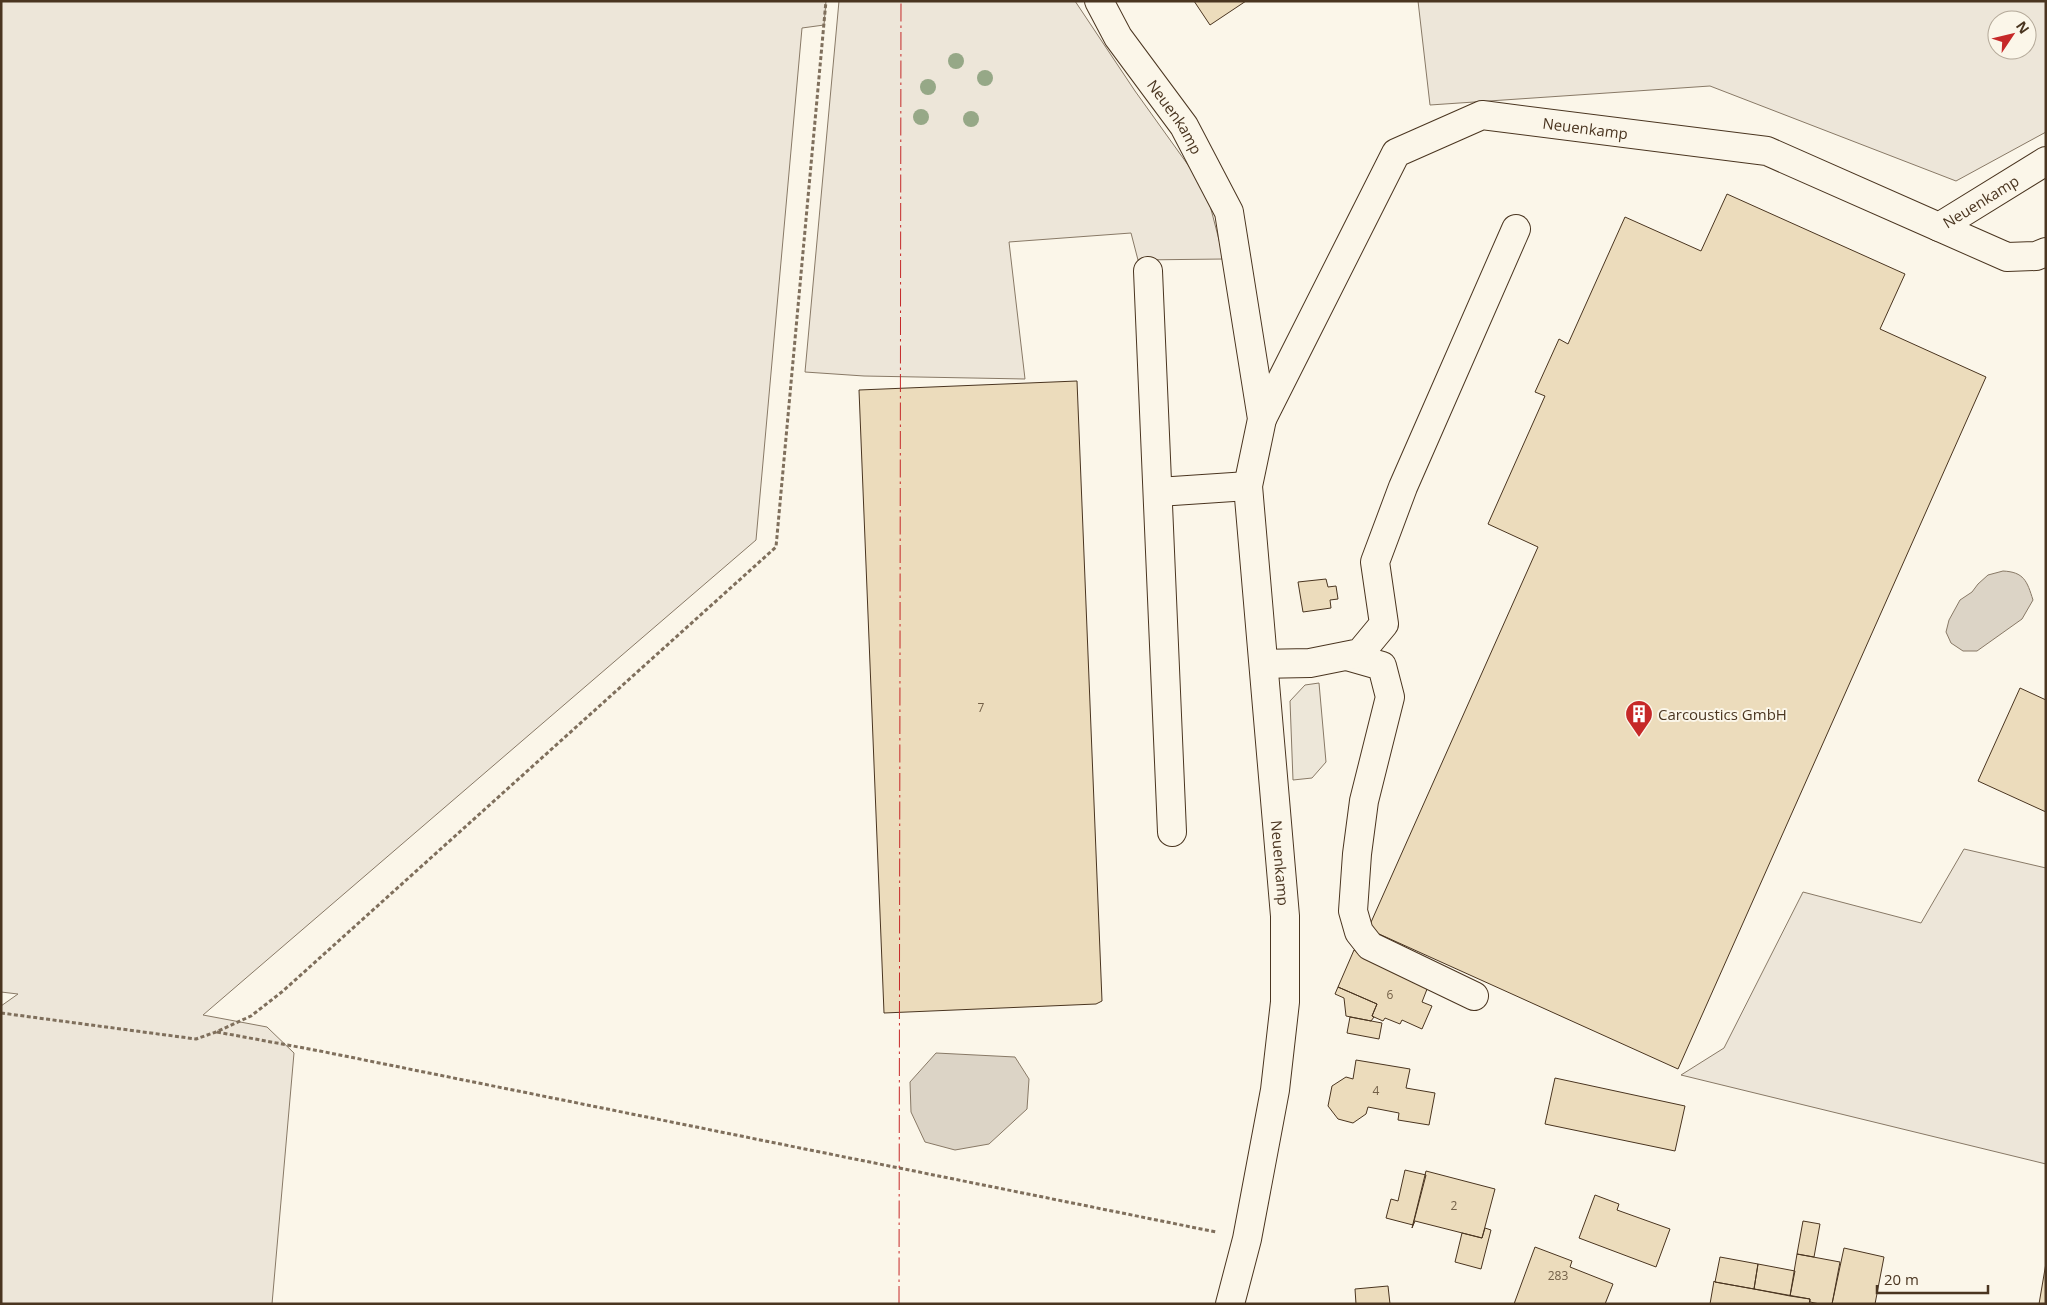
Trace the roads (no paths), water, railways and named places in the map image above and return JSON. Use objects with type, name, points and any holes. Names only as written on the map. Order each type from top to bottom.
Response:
[{"type":"street","name":"Neuenkamp","points":[[1099,1],[1118,36],[1184,126],[1229,212],[1262,419]]},
{"type":"street","name":"Neuenkamp","points":[[1230,1304],[1247,1239],[1275,1090],[1285,1002],[1285,916],[1248,486],[1262,419],[1396,153],[1482,115],[1767,151],[1939,227],[2046,161]]},
{"type":"street","points":[[1939,227],[2007,257],[2036,256],[2046,252]]},
{"type":"street","points":[[1264,664],[1310,663],[1360,653],[1384,624],[1375,562],[1403,487],[1516,229]]},
{"type":"street","points":[[1148,271],[1172,832]]},
{"type":"street","points":[[1158,492],[1248,486]]},
{"type":"street","points":[[1347,656],[1382,666],[1390,697],[1364,801],[1357,854],[1353,911],[1359,932],[1370,946],[1474,996]]},
{"type":"place","name":"Carcoustics GmbH","points":[[1639,738]]}]
